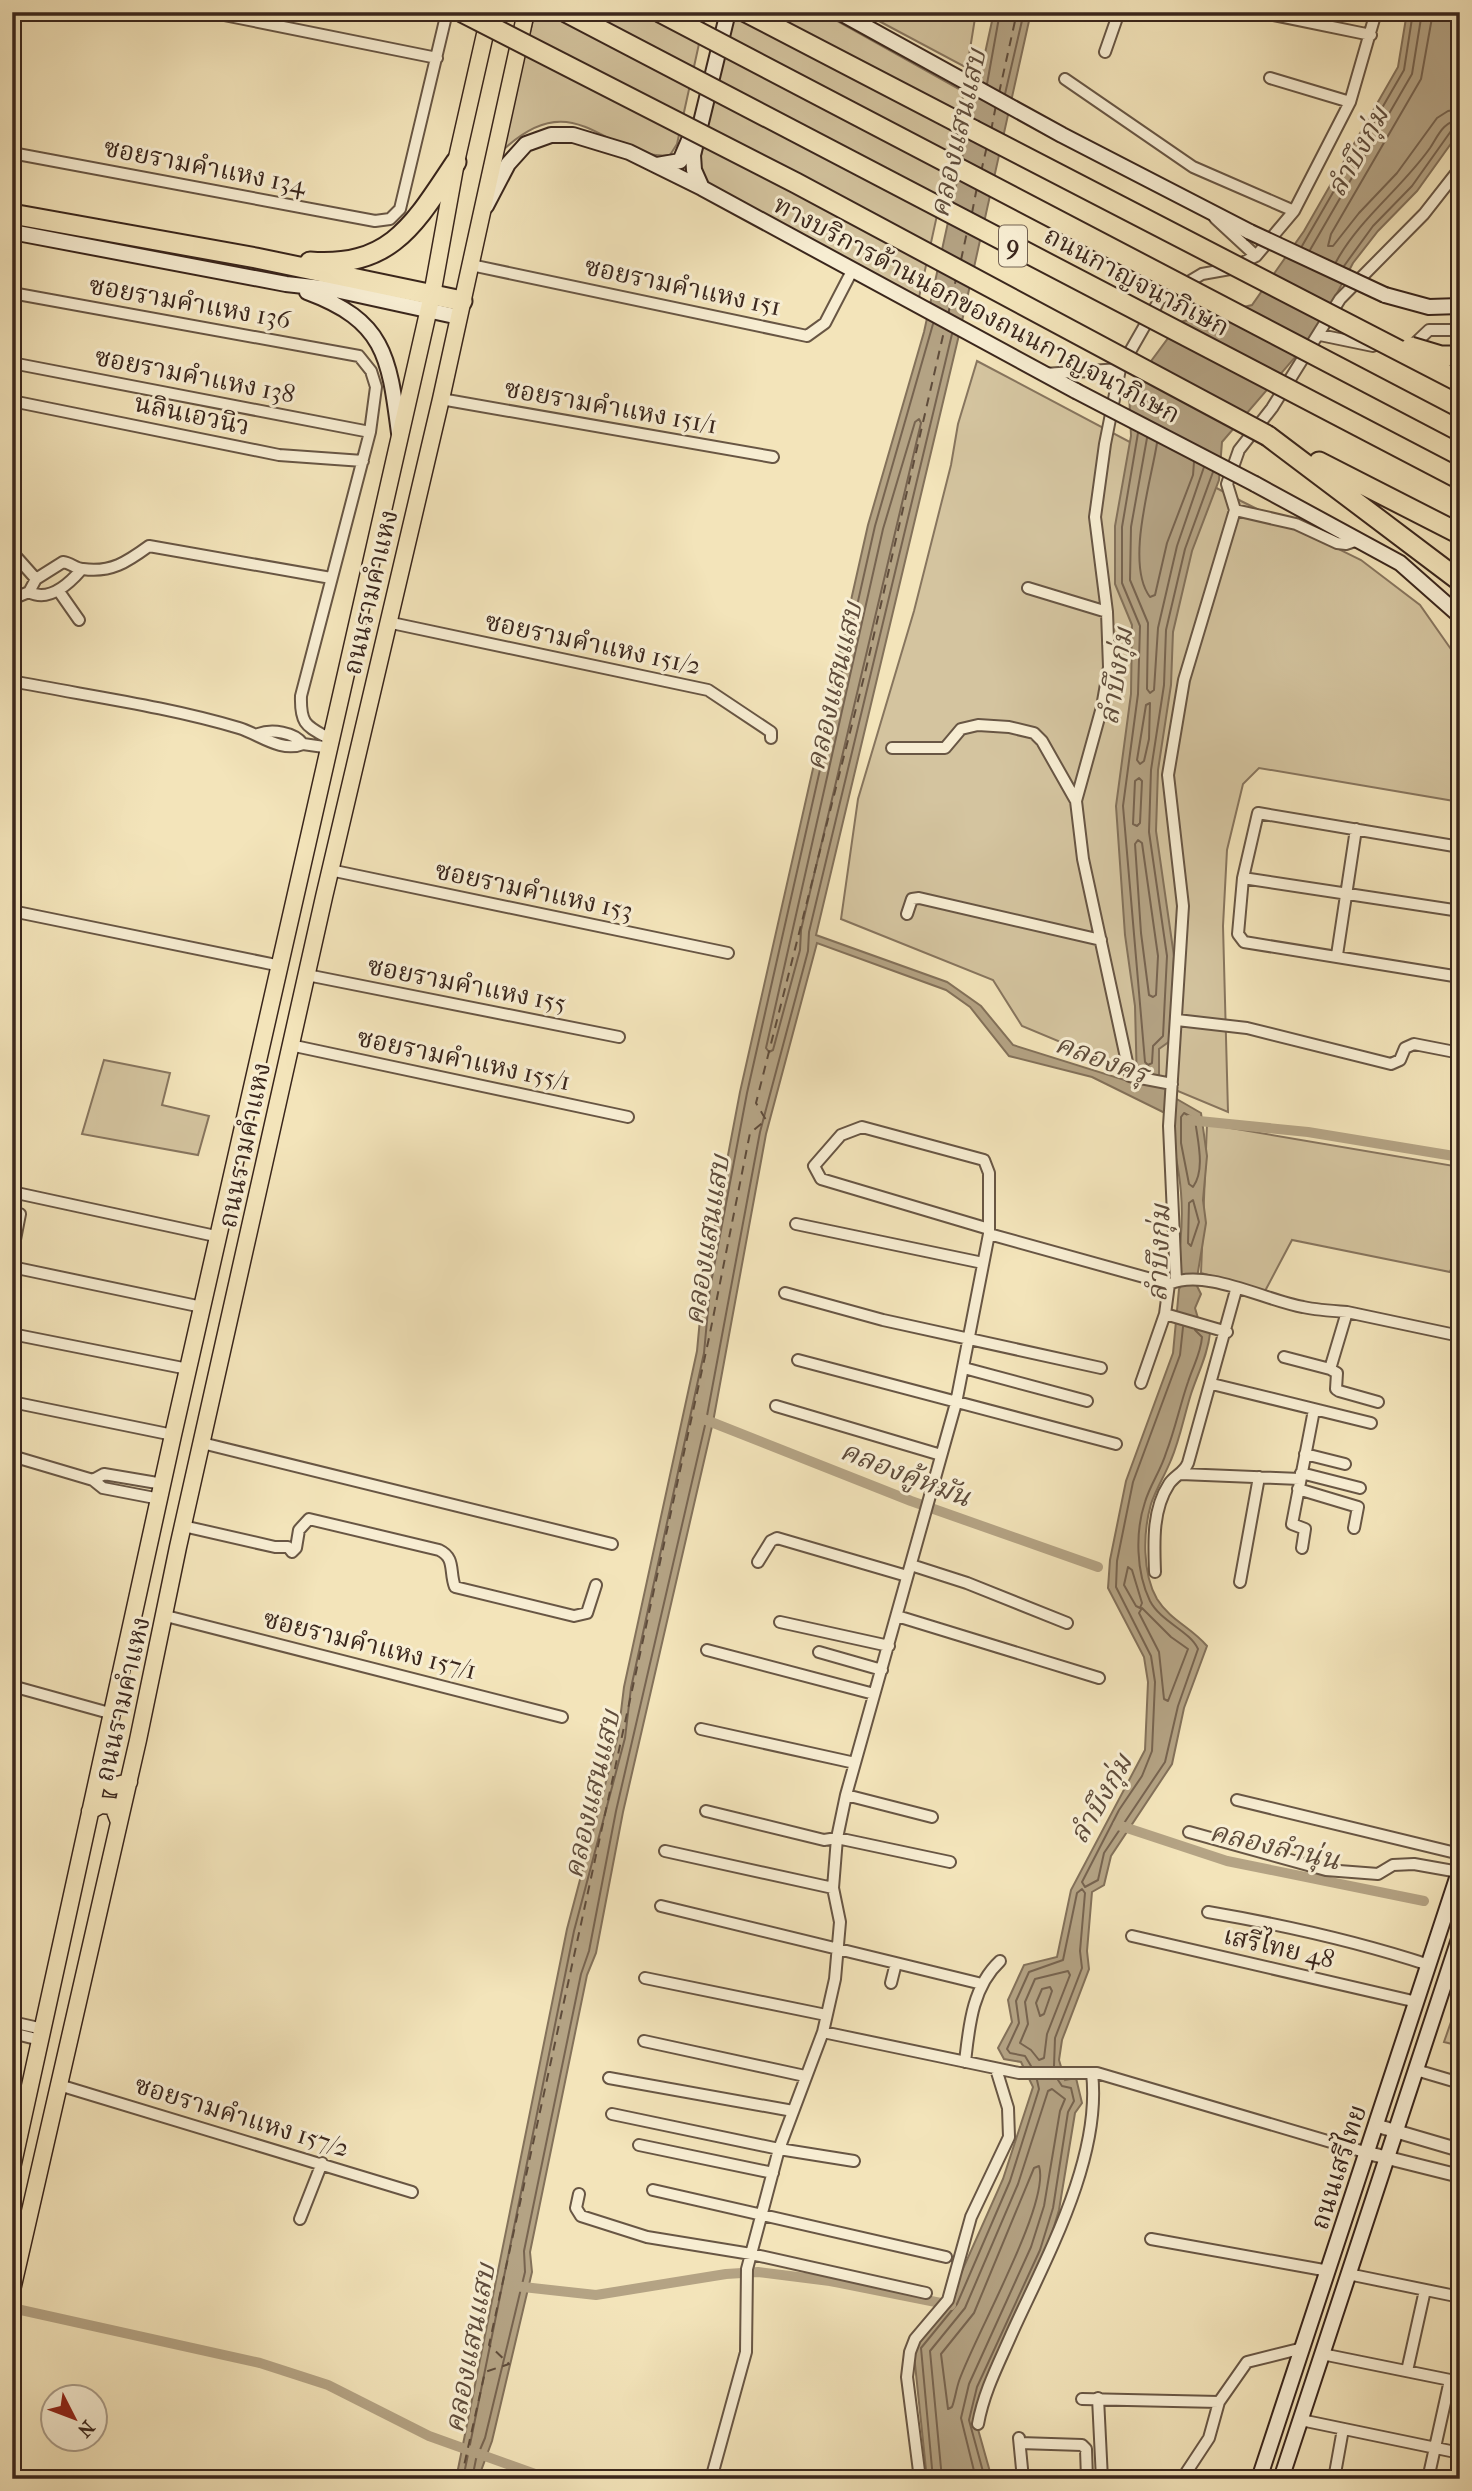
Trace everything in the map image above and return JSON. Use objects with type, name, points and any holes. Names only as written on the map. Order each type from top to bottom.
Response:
[{"type":"highway","points":[[462,12],[796,183],[1268,436],[1460,534]]},
{"type":"highway","name":"ถนนกาญจนาภิเษก","points":[[566,12],[1460,479]]},
{"type":"highway","name":"ถนนกาญจนาภิเษก","points":[[660,12],[1460,431]]},
{"type":"highway","points":[[746,12],[1460,382]]},
{"type":"highway","points":[[256,258],[345,262],[378,252],[397,241],[412,226],[456,162]]},
{"type":"highway","points":[[12,214],[256,258],[461,309]]},
{"type":"highway","points":[[1342,321],[1441,356],[1460,356]]},
{"type":"highway","points":[[1268,436],[1460,581]]},
{"type":"main road","name":"ถนนรามคำแหง","points":[[12,2168],[19,2106],[41,2034],[173,1435],[332,744],[430,303],[456,162],[490,12]]},
{"type":"main road","name":"ถนนรามคำแหง","points":[[12,2290],[129,1782],[290,1045],[441,399],[526,12]]},
{"type":"main road","points":[[656,165],[680,161],[686,152],[718,12]]},
{"type":"main road","points":[[702,188],[694,170],[694,155],[728,12]]},
{"type":"main road","points":[[839,12],[925,57],[1062,135],[1251,232],[1385,295],[1429,307],[1460,306]]},
{"type":"main road","name":"ทางบริการด้านนอกของถนนกาญจนาภิเษก","points":[[482,215],[509,164],[526,144],[551,135],[573,135],[629,152],[702,188],[1002,353],[1255,484],[1400,563],[1460,616]]},
{"type":"main road","points":[[12,232],[286,284],[430,303]]},
{"type":"main road","points":[[286,284],[341,304],[366,326],[383,354],[389,371],[399,434]]},
{"type":"main road","points":[[99,1774],[113,1786],[129,1782]]},
{"type":"main road","points":[[90,1811],[101,1805],[113,1806],[119,1822]]},
{"type":"main road","name":"ถนนเสรีไทย","points":[[1259,2479],[1378,2126],[1459,1871]]},
{"type":"main road","name":"ถนนเสรีไทย","points":[[1283,2478],[1460,1936]]},
{"type":"street","points":[[209,12],[437,58],[447,12]]},
{"type":"street","points":[[1105,52],[1119,12]]},
{"type":"street","points":[[1259,12],[1371,35]]},
{"type":"street","points":[[1169,1085],[1136,1080],[1130,1076],[1083,859],[1076,801],[1102,708],[1109,667],[1107,612],[1095,517],[1105,444],[1120,369],[1160,299],[1202,274],[1230,269],[1256,256],[1294,211],[1350,102],[1376,12]]},
{"type":"street","name":"ซอยรามคำแหง 134","points":[[12,153],[375,221],[390,219],[400,209],[437,58]]},
{"type":"street","points":[[1270,78],[1350,102]]},
{"type":"street","points":[[1065,79],[1192,167],[1294,211]]},
{"type":"street","points":[[1141,1383],[1170,1315],[1175,1282],[1169,1085],[1177,1020],[1183,906],[1168,775],[1184,680],[1235,510],[1227,484],[1238,450],[1272,408],[1340,299],[1424,214],[1460,167]]},
{"type":"street","points":[[1205,209],[1256,256]]},
{"type":"street","name":"ซอยรามคำแหง 151","points":[[471,265],[807,336],[825,323],[852,271]]},
{"type":"street","name":"ซอยรามคำแหง 136","points":[[12,293],[359,356]]},
{"type":"street","points":[[1320,335],[1361,342],[1391,353],[1404,353],[1429,330],[1460,330]]},
{"type":"street","name":"ถนนรามคำแหง","points":[[332,744],[304,724],[300,717],[301,696],[370,432],[376,387],[371,372],[359,356]]},
{"type":"street","name":"ซอยรามคำแหง 138","points":[[12,363],[370,432]]},
{"type":"street","points":[[1044,373],[1120,369]]},
{"type":"street","name":"ซอยรามคำแหง 151/1","points":[[441,399],[774,457]]},
{"type":"street","name":"นลินเอวนิว","points":[[12,401],[279,455],[363,461]]},
{"type":"street","points":[[1235,510],[1296,524],[1338,543],[1346,544],[1358,540]]},
{"type":"street","points":[[12,599],[29,592],[36,579],[63,562],[81,570],[118,567],[149,546],[331,578]]},
{"type":"street","points":[[12,552],[36,579]]},
{"type":"street","points":[[29,592],[38,597],[58,590],[81,570]]},
{"type":"street","points":[[1028,589],[1107,612]]},
{"type":"street","points":[[58,590],[79,620]]},
{"type":"street","name":"ซอยรามคำแหง 151/2","points":[[387,622],[708,690],[763,724],[771,732],[771,738]]},
{"type":"street","points":[[12,681],[213,721],[258,734],[268,731],[298,737],[303,744],[332,744]]},
{"type":"street","points":[[892,748],[945,748],[961,729],[978,725],[1027,731],[1042,741],[1076,801]]},
{"type":"street","points":[[1460,847],[1256,814],[1244,878],[1238,934],[1244,942],[1460,976]]},
{"type":"street","points":[[1337,955],[1356,829]]},
{"type":"street","name":"ซอยรามคำแหง 153","points":[[330,870],[728,953]]},
{"type":"street","points":[[1244,878],[1460,911]]},
{"type":"street","points":[[907,914],[912,898],[919,898],[1101,940]]},
{"type":"street","points":[[12,911],[281,966]]},
{"type":"street","name":"ซอยรามคำแหง 155","points":[[307,975],[619,1037]]},
{"type":"street","points":[[1177,1020],[1247,1028],[1391,1064],[1400,1060],[1405,1048],[1414,1044],[1460,1053]]},
{"type":"street","name":"ซอยรามคำแหง 155/1","points":[[290,1045],[628,1117]]},
{"type":"street","points":[[711,2479],[746,2352],[746,2274],[751,2254],[779,2149],[827,2015],[839,1950],[840,1922],[833,1888],[837,1838],[846,1795],[956,1403],[971,1338],[989,1232],[989,1174],[984,1160],[862,1127],[841,1135],[814,1166],[821,1179],[989,1232],[1175,1282],[1199,1279],[1303,1307],[1347,1312],[1460,1336]]},
{"type":"street","points":[[12,1192],[220,1237]]},
{"type":"street","points":[[12,1255],[20,1214]]},
{"type":"street","points":[[796,1224],[983,1263]]},
{"type":"street","points":[[12,1267],[202,1307]]},
{"type":"street","points":[[1155,1572],[1154,1532],[1158,1509],[1169,1484],[1188,1464],[1227,1332],[1236,1290]]},
{"type":"street","points":[[785,1293],[883,1320],[1101,1368]]},
{"type":"street","points":[[1330,1369],[1347,1312]]},
{"type":"street","points":[[1170,1315],[1227,1332]]},
{"type":"street","points":[[12,1334],[188,1369]]},
{"type":"street","points":[[1284,1357],[1330,1369],[1337,1373],[1339,1391],[1378,1402]]},
{"type":"street","points":[[798,1360],[1116,1444]]},
{"type":"street","points":[[964,1368],[1087,1401]]},
{"type":"street","points":[[1212,1384],[1371,1423]]},
{"type":"street","points":[[12,1402],[173,1435]]},
{"type":"street","points":[[776,1406],[942,1455]]},
{"type":"street","points":[[1302,1548],[1305,1530],[1292,1524],[1314,1410]]},
{"type":"street","points":[[202,1443],[612,1544]]},
{"type":"street","points":[[1305,1454],[1345,1464]]},
{"type":"street","points":[[12,1456],[93,1480],[103,1488],[161,1491]]},
{"type":"street","points":[[1181,1474],[1300,1480],[1360,1488]]},
{"type":"street","points":[[1240,1582],[1259,1477]]},
{"type":"street","points":[[1300,1480],[1358,1507],[1354,1528]]},
{"type":"street","points":[[183,1526],[275,1547],[287,1555],[296,1548],[299,1530],[309,1519],[439,1550],[448,1554],[451,1560],[455,1587],[573,1616],[587,1613],[596,1585]]},
{"type":"street","points":[[758,1562],[771,1541],[777,1538],[967,1583],[1067,1623]]},
{"type":"street","name":"ซอยรามคำแหง 157/1","points":[[166,1616],[562,1717]]},
{"type":"street","points":[[897,1616],[1099,1678]]},
{"type":"street","points":[[780,1622],[889,1646]]},
{"type":"street","points":[[707,1650],[874,1694]]},
{"type":"street","points":[[819,1653],[882,1670]]},
{"type":"street","points":[[12,1686],[113,1714]]},
{"type":"street","points":[[701,1729],[855,1763]]},
{"type":"street","points":[[846,1795],[932,1817]]},
{"type":"street","points":[[1237,1800],[1460,1854]]},
{"type":"street","points":[[706,1811],[824,1840],[837,1838],[950,1862]]},
{"type":"street","points":[[1189,1832],[1326,1870],[1378,1874],[1393,1864],[1414,1864],[1459,1871]]},
{"type":"street","points":[[664,1851],[833,1888]]},
{"type":"street","points":[[661,1906],[982,1984]]},
{"type":"street","points":[[1208,1912],[1316,1931],[1375,1946],[1429,1965]]},
{"type":"street","name":"เสรีไทย 48","points":[[1132,1936],[1417,2002]]},
{"type":"street","points":[[965,2063],[972,2015],[982,1984],[1000,1961]]},
{"type":"street","points":[[891,1983],[896,1963]]},
{"type":"street","points":[[645,1978],[827,2015]]},
{"type":"street","points":[[12,2022],[41,2034]]},
{"type":"street","points":[[822,2032],[1019,2073],[1090,2073],[1386,2159],[1460,2176]]},
{"type":"street","points":[[12,2033],[41,2034]]},
{"type":"street","points":[[644,2041],[805,2076]]},
{"type":"street","points":[[920,2479],[909,2391],[909,2362],[915,2339],[944,2304],[971,2217],[1010,2132],[1006,2101],[996,2069]]},
{"type":"street","points":[[1416,2070],[1460,2082]]},
{"type":"street","points":[[978,2424],[988,2386],[1042,2266],[1080,2171],[1091,2124],[1090,2073]]},
{"type":"street","points":[[609,2078],[793,2112]]},
{"type":"street","name":"ซอยรามคำแหง 157/2","points":[[59,2085],[412,2192]]},
{"type":"street","points":[[612,2114],[779,2149],[854,2161]]},
{"type":"street","points":[[1378,2126],[1460,2150]]},
{"type":"street","points":[[639,2145],[773,2173]]},
{"type":"street","points":[[300,2219],[322,2164]]},
{"type":"street","points":[[653,2190],[946,2257]]},
{"type":"street","points":[[579,2194],[576,2208],[581,2216],[648,2237],[751,2254],[926,2293]]},
{"type":"street","points":[[1151,2239],[1329,2272]]},
{"type":"street","points":[[1348,2274],[1460,2297]]},
{"type":"street","points":[[1407,2371],[1424,2290]]},
{"type":"street","points":[[1182,2479],[1209,2438],[1219,2402],[1247,2362],[1303,2348]]},
{"type":"street","points":[[1322,2354],[1455,2381],[1428,2479]]},
{"type":"street","points":[[1098,2398],[1102,2479]]},
{"type":"street","points":[[1082,2399],[1219,2402]]},
{"type":"street","points":[[1301,2420],[1460,2453]]},
{"type":"street","points":[[1334,2479],[1343,2429]]},
{"type":"street","points":[[1023,2479],[1019,2441],[1082,2445],[1086,2449],[1087,2479]]},
{"type":"shaded area","points":[[535,12],[706,12],[677,144],[670,155],[647,154],[571,123],[550,123],[527,131],[501,152]]},
{"type":"shaded area","points":[[732,12],[806,12],[837,21],[964,92],[918,302],[705,184],[699,165]]},
{"type":"shaded area","points":[[862,12],[976,12],[967,68]]},
{"type":"shaded area","points":[[977,361],[1241,501],[1361,560],[1420,605],[1460,662],[1460,802],[1259,768],[1243,784],[1227,850],[1223,926],[1228,1112],[1022,1026],[993,980],[841,919],[858,799],[914,611],[951,465],[958,424]]},
{"type":"shaded area","points":[[104,1060],[170,1073],[162,1105],[209,1116],[198,1155],[82,1134]]},
{"type":"shaded area","points":[[1207,1124],[1460,1167],[1460,1242],[1450,1272],[1292,1240],[1265,1291],[1201,1273]]},
{"type":"shaded area","points":[[1460,1996],[1460,2046],[1444,2042]]},
{"type":"water","points":[[994,12],[1031,12],[958,339],[816,935],[947,982],[981,1006],[1013,1045],[1137,1084],[1135,1006],[1125,935],[1116,806],[1131,694],[1132,625],[1115,584],[1115,526],[1131,436],[1129,391],[1180,322],[1252,305],[1304,231],[1398,67],[1407,12],[1460,12],[1460,131],[1417,191],[1378,231],[1353,263],[1316,333],[1222,442],[1219,480],[1192,551],[1173,632],[1171,685],[1158,770],[1156,831],[1174,956],[1170,1041],[1159,1049],[1159,1082],[1175,1098],[1201,1113],[1207,1156],[1203,1200],[1206,1223],[1196,1284],[1201,1294],[1195,1308],[1200,1325],[1210,1333],[1174,1452],[1151,1504],[1146,1527],[1145,1552],[1152,1589],[1157,1599],[1168,1613],[1207,1646],[1184,1708],[1172,1764],[1111,1856],[1104,1885],[1092,1892],[1087,1951],[1089,1969],[1062,2040],[1059,2060],[1065,2080],[1076,2078],[1082,2103],[1075,2113],[1059,2210],[1046,2253],[976,2422],[992,2479],[927,2479],[913,2345],[954,2289],[1003,2179],[1033,2087],[1021,2062],[1004,2059],[998,2048],[1012,2022],[1008,2000],[1024,1965],[1057,1957],[1071,1890],[1145,1750],[1148,1682],[1144,1657],[1108,1588],[1110,1560],[1126,1481],[1173,1353],[1179,1289],[1183,1283],[1176,1274],[1181,1231],[1181,1193],[1165,1113],[1092,1077],[1009,1056],[970,1007],[946,990],[817,943],[766,1134],[713,1422],[623,1812],[596,1953],[587,1975],[530,2252],[532,2272],[492,2441],[478,2479],[456,2479],[567,1929],[618,1736],[624,1687],[697,1351],[703,1287],[740,1092],[868,525],[924,332]]},
{"type":"waterway","name":"คลองครุ","points":[[1189,1120],[1308,1132],[1460,1157]]},
{"type":"waterway","name":"คลองคู้หมัน","points":[[701,1418],[911,1501],[1098,1567]]},
{"type":"waterway","name":"คลองลำนุ่น","points":[[1118,1825],[1227,1861],[1424,1901]]},
{"type":"waterway","points":[[514,2286],[596,2295],[726,2274],[758,2272],[830,2281],[951,2305]]},
{"type":"waterway","name":"คลองแสนแสบ","points":[[12,2308],[260,2363],[328,2385],[429,2436],[549,2479]]},
{"type":"ferry route","points":[[999,93],[1017,12]]},
{"type":"ferry route","points":[[991,131],[996,105]]},
{"type":"ferry route","points":[[981,172],[987,146]]},
{"type":"ferry route","points":[[972,213],[977,187]]},
{"type":"ferry route","points":[[961,260],[967,232]]},
{"type":"ferry route","points":[[948,315],[956,279]]},
{"type":"ferry route","points":[[461,2479],[485,2372],[509,2364],[489,2345],[709,1338],[750,1133],[766,1120],[756,1103],[866,669],[945,327]]},
{"type":"water label","name":"ลำบึงกุ่ม","points":[[1357,151]]},
{"type":"water label","name":"ลำบึงกุ่ม","points":[[1115,676]]},
{"type":"water label","name":"ลำบึงกุ่ม","points":[[1158,1253]]},
{"type":"water label","name":"ลำบึงกุ่ม","points":[[1100,1798]]}]
